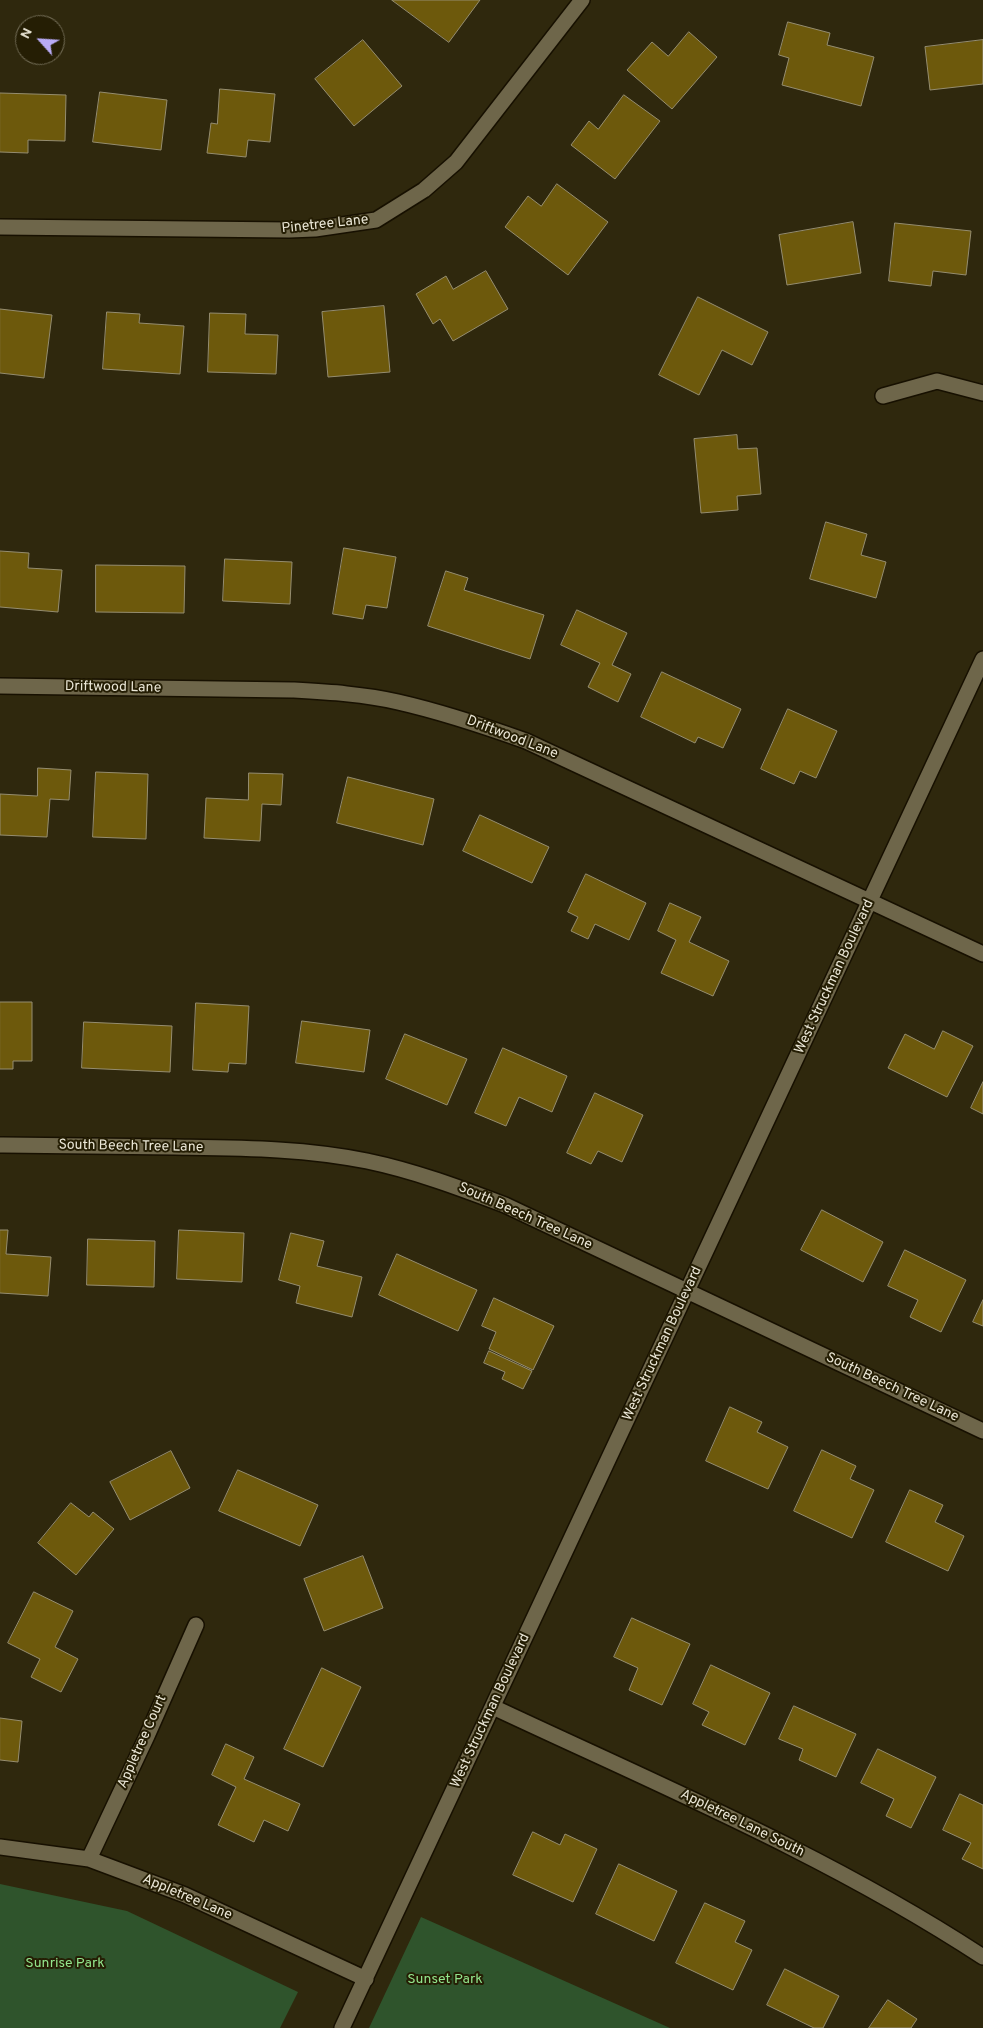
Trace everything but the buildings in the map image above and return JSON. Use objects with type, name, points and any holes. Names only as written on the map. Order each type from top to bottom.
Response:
[{"type":"street","name":"Pinetree Lane","points":[[0,227],[289,230],[315,229],[376,220],[424,190],[456,162],[582,0]]},
{"type":"street","points":[[883,396],[937,381],[983,393]]},
{"type":"street","name":"West Struckman Boulevard","points":[[342,2028],[871,902],[983,659]]},
{"type":"street","name":"Driftwood Lane","points":[[0,686],[335,692],[396,702],[471,722],[526,741],[983,954]]},
{"type":"street","name":"South Beech Tree Lane","points":[[0,1145],[295,1150],[397,1168],[456,1186],[497,1202],[983,1431]]},
{"type":"street","name":"Appletree Court","points":[[89,1859],[147,1736],[196,1625]]},
{"type":"street","name":"Appletree Lane South","points":[[493,1707],[785,1844],[864,1885],[948,1934],[983,1957]]},
{"type":"street","name":"Appletree Lane","points":[[0,1847],[89,1859],[185,1895],[366,1979]]},
{"type":"green space","name":"Sunrise Park","points":[[0,1884],[127,1911],[298,1992],[280,2028],[0,2028]]},
{"type":"green space","name":"Sunset Park","points":[[421,1917],[670,2028],[369,2028]]}]
